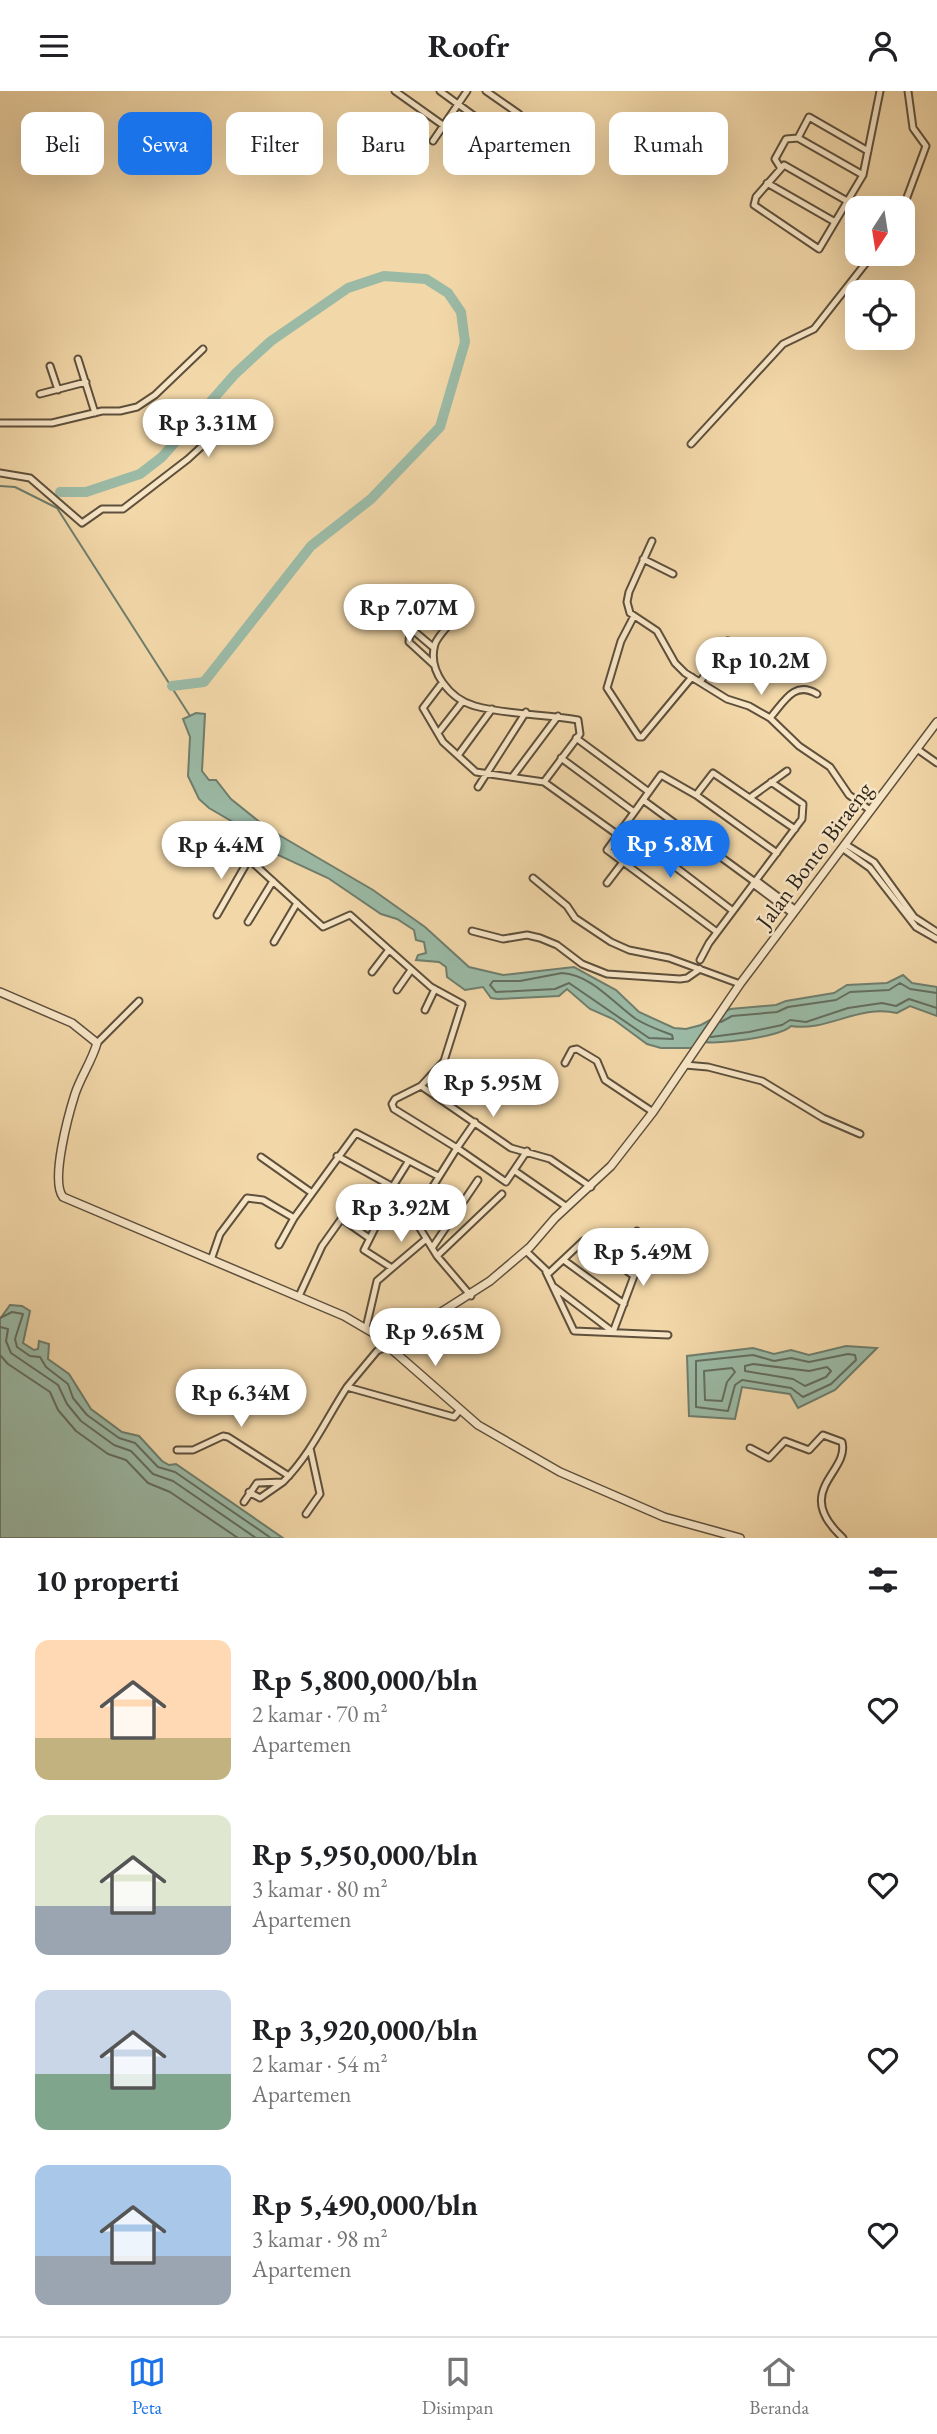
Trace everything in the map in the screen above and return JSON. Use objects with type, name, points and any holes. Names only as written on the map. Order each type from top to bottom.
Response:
[{"type":"street","points":[[395,91],[443,125]]},
{"type":"street","points":[[440,91],[469,112]]},
{"type":"street","points":[[453,112],[467,91]]},
{"type":"street","points":[[486,91],[516,112]]},
{"type":"street","points":[[850,196],[863,174],[880,91]]},
{"type":"street","points":[[907,196],[926,146],[913,128],[908,91]]},
{"type":"street","points":[[798,138],[808,117],[868,152]]},
{"type":"street","points":[[433,141],[443,127]]},
{"type":"street","points":[[780,167],[775,159],[781,145],[786,139],[798,138],[863,174]]},
{"type":"street","points":[[845,200],[783,165],[767,183],[754,205],[819,249],[845,204]]},
{"type":"street","points":[[767,183],[835,222]]},
{"type":"street","points":[[691,444],[783,344],[814,329],[864,266]]},
{"type":"street","points":[[0,423],[52,423],[95,413],[128,410],[145,403],[203,349]]},
{"type":"street","points":[[78,359],[95,413]]},
{"type":"street","points":[[50,366],[58,390]]},
{"type":"street","points":[[40,394],[86,382]]},
{"type":"street","points":[[0,473],[30,478],[82,523],[102,509],[123,509],[188,459],[237,414]]},
{"type":"street","points":[[652,541],[627,597],[628,609],[657,631],[675,663],[730,701],[748,706],[770,718],[799,746],[830,767],[849,795],[870,810]]},
{"type":"street","points":[[643,559],[674,574]]},
{"type":"street","points":[[634,616],[621,641],[607,688],[639,737],[642,737],[692,677]]},
{"type":"street","points":[[401,620],[434,648]]},
{"type":"street","points":[[434,666],[434,648],[451,622]]},
{"type":"street","points":[[410,628],[410,642],[434,666],[442,684],[463,701],[492,709],[578,720],[580,734],[544,782]]},
{"type":"street","points":[[699,682],[728,641],[759,657]]},
{"type":"street","points":[[442,684],[423,708],[438,733],[476,772],[544,782],[618,835]]},
{"type":"street","points":[[770,718],[796,689],[805,688],[817,694]]},
{"type":"street","points":[[438,733],[463,701]]},
{"type":"street","points":[[458,754],[492,709]]},
{"type":"street","points":[[478,787],[526,712]]},
{"type":"street","points":[[513,776],[558,716]]},
{"type":"street","name":"Jalan Bonto Biraeng","points":[[388,1346],[471,1296],[526,1251],[591,1187],[653,1112],[723,1012],[740,983],[937,722]]},
{"type":"street","points":[[576,738],[649,792]]},
{"type":"street","points":[[917,749],[937,763]]},
{"type":"street","points":[[561,758],[634,812]]},
{"type":"street","points":[[751,797],[787,771]]},
{"type":"street","points":[[696,795],[713,773],[795,829]]},
{"type":"street","points":[[717,932],[607,850],[661,775],[696,795],[777,853]]},
{"type":"street","points":[[701,960],[717,932],[802,819],[803,804],[771,782]]},
{"type":"street","points":[[643,800],[795,912]]},
{"type":"street","points":[[623,827],[733,911]]},
{"type":"street","points":[[228,840],[323,927],[349,915],[411,970],[436,989],[463,1004],[444,1061],[421,1086],[396,1099],[393,1108],[506,1182],[527,1151]]},
{"type":"street","points":[[844,846],[874,862],[914,917],[937,932]]},
{"type":"street","points":[[844,846],[870,868],[916,927],[937,939]]},
{"type":"street","points":[[216,915],[249,859]]},
{"type":"street","points":[[607,883],[623,862]]},
{"type":"street","points":[[533,878],[567,906],[575,918],[611,942],[740,983]]},
{"type":"street","points":[[248,922],[273,881]]},
{"type":"street","points":[[274,942],[297,903]]},
{"type":"street","points":[[472,931],[503,939],[527,935],[540,938],[557,945],[582,964],[615,976],[680,979],[700,969]]},
{"type":"street","points":[[372,972],[388,951]]},
{"type":"street","points":[[397,990],[411,970]]},
{"type":"street","points":[[425,1010],[436,989]]},
{"type":"street","points":[[0,992],[72,1023],[97,1043]]},
{"type":"street","points":[[139,1001],[97,1043],[69,1116],[61,1162],[60,1194],[70,1201],[299,1296],[366,1328],[478,1425],[575,1480],[664,1517],[740,1538]]},
{"type":"street","points":[[565,1063],[572,1050],[579,1050],[598,1062],[605,1080],[653,1112]]},
{"type":"street","points":[[685,1065],[708,1067],[762,1081],[823,1118],[860,1134]]},
{"type":"street","points":[[421,1086],[512,1148],[550,1159],[591,1187]]},
{"type":"street","points":[[471,1296],[425,1240],[416,1217],[438,1176],[475,1122]]},
{"type":"street","points":[[279,1245],[294,1218],[337,1156],[350,1138],[358,1133],[438,1176]]},
{"type":"street","points":[[337,1156],[393,1187]]},
{"type":"street","points":[[261,1157],[312,1193]]},
{"type":"street","points":[[392,1268],[364,1250],[376,1226],[375,1215],[408,1162]]},
{"type":"street","points":[[515,1171],[568,1207]]},
{"type":"street","points":[[432,1248],[478,1180]]},
{"type":"street","points":[[437,1256],[502,1194]]},
{"type":"street","points":[[211,1260],[220,1234],[243,1201],[251,1198],[263,1200],[294,1218]]},
{"type":"street","points":[[299,1296],[322,1246],[349,1208]]},
{"type":"street","points":[[342,1219],[369,1237]]},
{"type":"street","points":[[612,1260],[637,1231]]},
{"type":"street","points":[[631,1239],[647,1252]]},
{"type":"street","points":[[366,1328],[377,1281],[425,1240]]},
{"type":"street","points":[[546,1272],[565,1261],[584,1241],[634,1276]]},
{"type":"street","points":[[526,1251],[546,1272],[574,1331],[668,1335]]},
{"type":"street","points":[[613,1332],[634,1276],[646,1259]]},
{"type":"street","points":[[565,1261],[624,1304]]},
{"type":"street","points":[[554,1287],[613,1332]]},
{"type":"street","points":[[249,1492],[260,1498],[289,1476],[310,1448],[347,1387],[377,1351],[388,1346]]},
{"type":"street","points":[[347,1387],[416,1405],[447,1418],[454,1417],[460,1410]]},
{"type":"street","points":[[750,1448],[769,1458],[785,1441],[809,1450],[823,1435],[842,1442],[842,1453],[827,1481],[821,1501],[829,1523],[843,1538]]},
{"type":"street","points":[[177,1450],[193,1450],[229,1437],[289,1476]]},
{"type":"street","points":[[306,1514],[320,1494],[310,1448]]},
{"type":"street","points":[[244,1501],[249,1492],[262,1481],[283,1482]]},
{"type":"water","points":[[196,713],[205,714],[202,771],[209,780],[216,780],[231,799],[267,828],[373,890],[425,927],[469,967],[503,975],[574,967],[616,990],[639,1012],[674,1028],[686,1029],[701,1025],[730,1009],[776,1005],[834,993],[847,985],[887,983],[903,975],[912,983],[937,987],[937,1016],[910,1006],[897,1013],[869,1012],[817,1025],[791,1026],[774,1034],[746,1039],[700,1041],[692,1048],[661,1048],[647,1044],[613,1019],[590,1009],[567,989],[559,996],[498,999],[491,998],[483,987],[465,990],[447,977],[446,967],[439,962],[416,960],[418,955],[426,953],[424,942],[416,940],[414,930],[397,919],[381,914],[328,878],[278,855],[250,832],[209,808],[199,799],[188,776],[190,737],[183,719]]},
{"type":"water","points":[[10,1305],[22,1306],[30,1311],[23,1343],[34,1350],[38,1349],[39,1341],[49,1344],[48,1359],[69,1374],[91,1409],[122,1432],[139,1436],[162,1461],[169,1465],[176,1464],[283,1538],[0,1538],[0,1319]]},
{"type":"water","points":[[846,1346],[877,1348],[835,1390],[798,1408],[790,1394],[742,1387],[735,1419],[689,1416],[687,1356],[753,1348],[774,1354],[791,1350],[809,1355]]},
{"type":"waterway","points":[[60,492],[86,492],[140,474],[162,457],[235,374],[271,341],[348,288],[384,276],[426,279],[448,293],[461,312],[465,342],[440,427],[371,499],[311,546],[204,682],[172,686]]},
{"type":"waterway","points":[[0,486],[15,487],[57,508],[190,716]]}]
